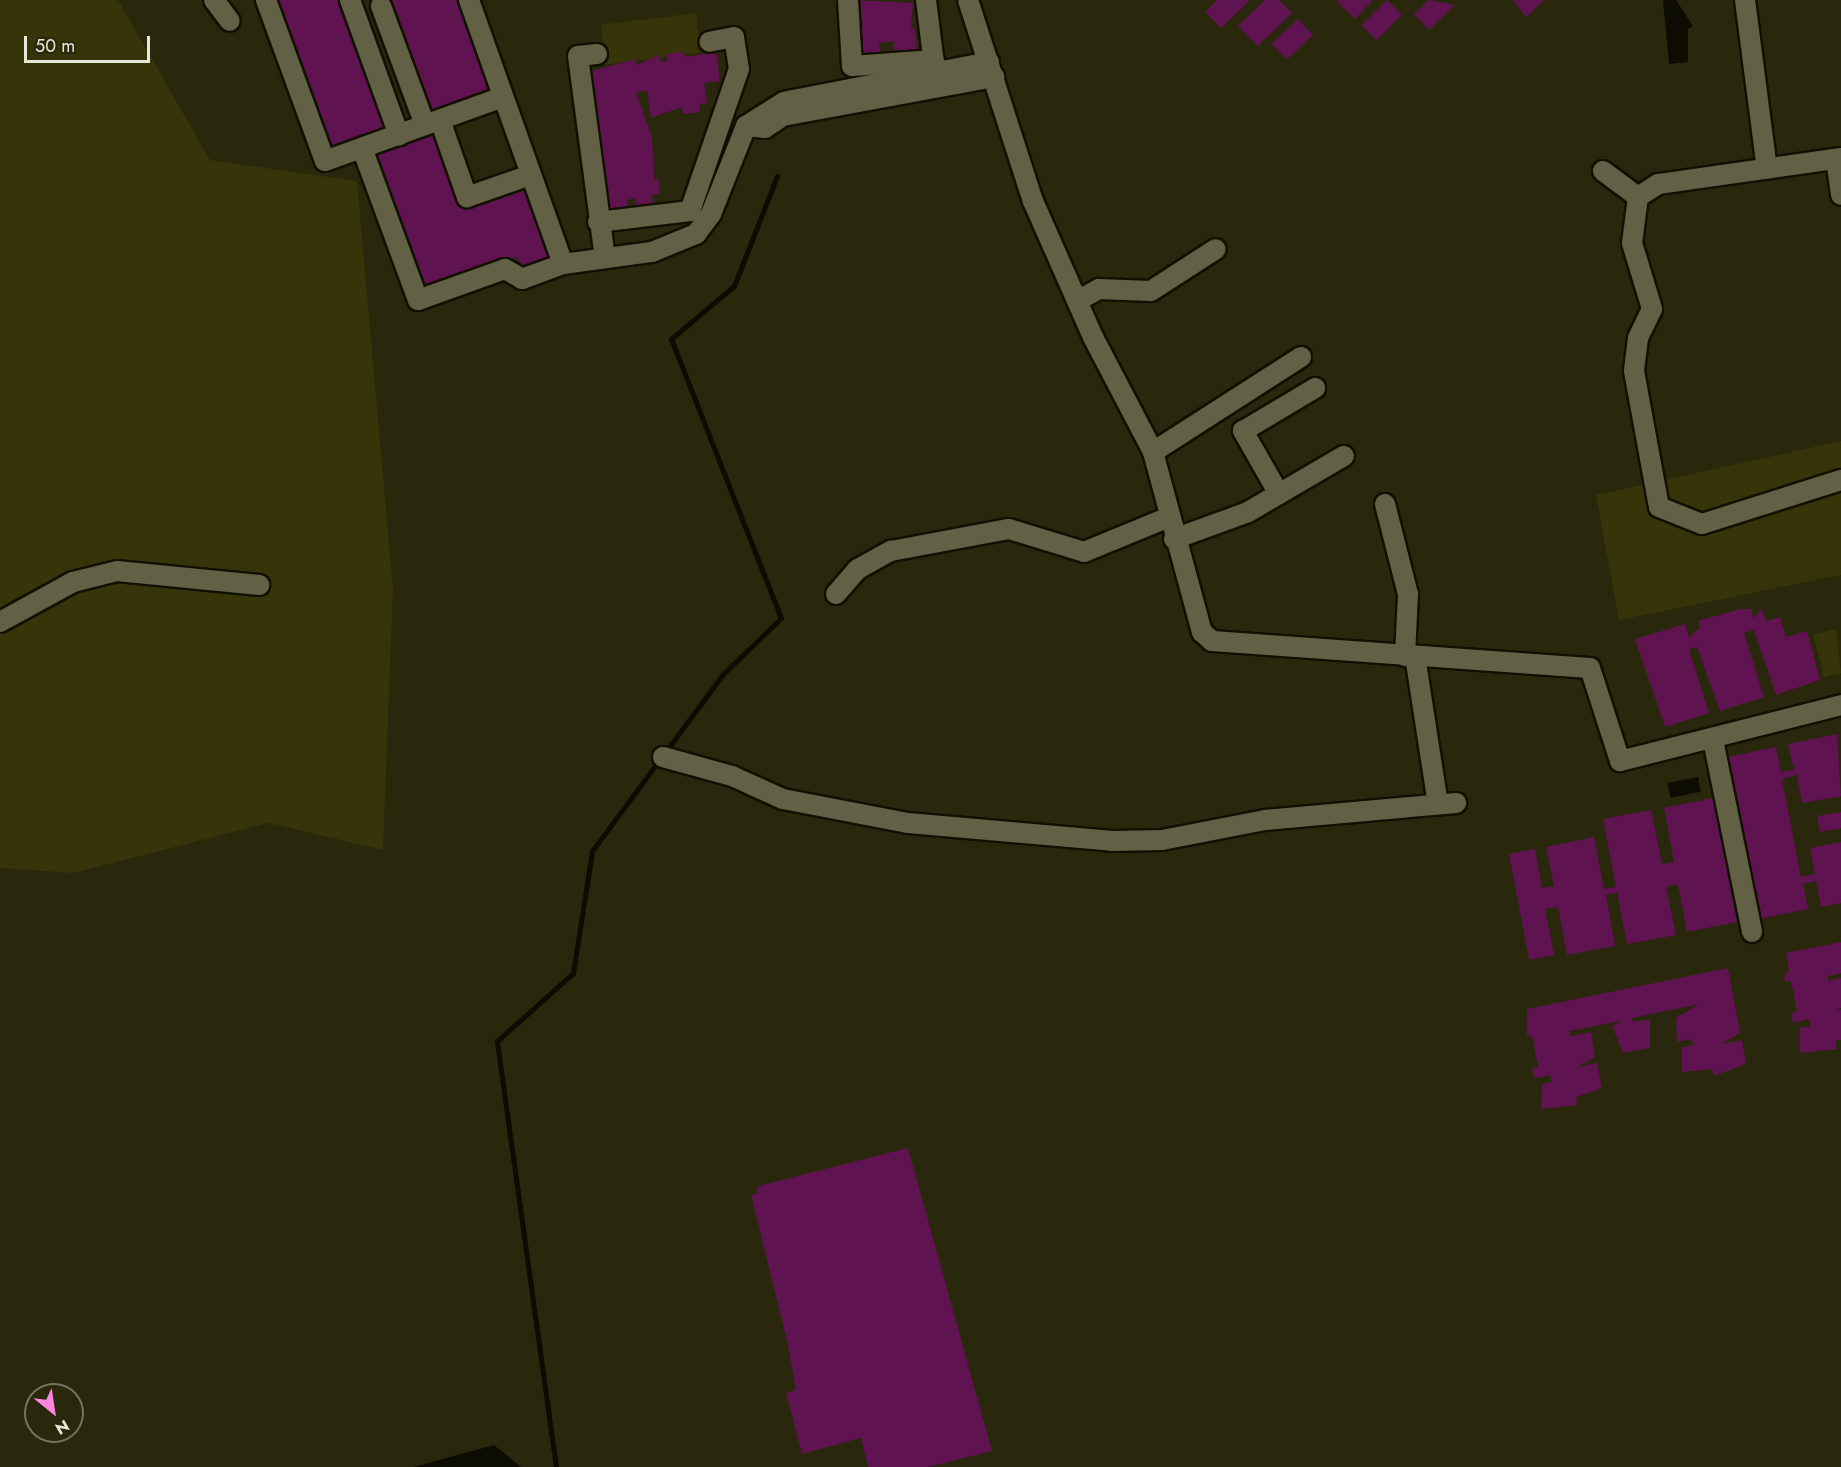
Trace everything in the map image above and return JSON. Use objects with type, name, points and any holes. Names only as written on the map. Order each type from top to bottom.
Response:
[{"type":"street","points":[[214,0],[230,21]]},
{"type":"street","points":[[266,0],[326,161],[503,97]]},
{"type":"street","points":[[350,0],[399,135]]},
{"type":"street","points":[[469,0],[563,264]]},
{"type":"street","points":[[848,0],[852,66],[935,66],[992,70]]},
{"type":"street","points":[[926,0],[935,66]]},
{"type":"street","points":[[968,0],[1033,201],[1077,301],[1153,452],[1167,518],[1202,632],[1212,641],[1590,668],[1620,760],[1713,740],[1841,705]]},
{"type":"street","points":[[1745,0],[1767,169]]},
{"type":"street","points":[[381,6],[467,197],[530,175]]},
{"type":"street","points":[[598,222],[690,212],[739,69],[734,37],[709,42]]},
{"type":"street","points":[[597,54],[578,56],[598,222],[605,258]]},
{"type":"street","points":[[362,148],[418,300],[505,269],[522,279],[563,264],[652,252],[696,234],[711,214],[746,126],[784,102],[935,66]]},
{"type":"street","points":[[746,126],[765,128],[783,116],[992,70]]},
{"type":"street","points":[[1841,195],[1838,158],[1658,184],[1638,197],[1632,243],[1652,309],[1638,338],[1634,371],[1659,507],[1702,524],[1841,480]]},
{"type":"street","points":[[1603,171],[1638,197]]},
{"type":"street","points":[[1077,301],[1099,289],[1151,291],[1216,249]]},
{"type":"street","points":[[1153,452],[1301,357]]},
{"type":"street","points":[[1279,494],[1243,431],[1315,388]]},
{"type":"street","points":[[1174,539],[1279,494],[1344,456]]},
{"type":"street","points":[[663,757],[732,777],[783,799],[908,823],[1112,841],[1162,840],[1265,820],[1447,803],[1410,656],[1408,594],[1385,504]]},
{"type":"street","points":[[836,594],[858,569],[891,551],[1009,529],[1084,552],[1167,518]]},
{"type":"street","points":[[0,622],[73,582],[117,570],[259,585]]},
{"type":"street","points":[[1713,740],[1752,932]]},
{"type":"shaded area","points":[[0,0],[118,0],[210,160],[357,181],[393,589],[383,850],[269,823],[73,873],[0,868]]},
{"type":"shaded area","points":[[1663,0],[1676,0],[1693,26],[1688,29],[1688,62],[1669,64]]},
{"type":"shaded area","points":[[696,13],[701,53],[606,64],[601,25]]},
{"type":"shaded area","points":[[1841,441],[1841,575],[1619,620],[1596,495]]},
{"type":"shaded area","points":[[1836,629],[1841,673],[1824,677],[1813,635]]},
{"type":"shaded area","points":[[1698,777],[1701,792],[1670,798],[1668,783]]},
{"type":"shaded area","points":[[494,1445],[521,1467],[414,1467]]},
{"type":"building","points":[[275,0],[343,0],[390,126],[331,148]]},
{"type":"building","points":[[387,0],[456,0],[491,91],[431,114]]},
{"type":"building","points":[[856,0],[913,3],[911,29],[915,29],[917,49],[894,51],[893,41],[879,43],[880,53],[859,55]]},
{"type":"building","points":[[1217,0],[1250,0],[1221,28],[1205,12]]},
{"type":"building","points":[[1265,0],[1279,0],[1292,13],[1258,46],[1238,26]]},
{"type":"building","points":[[1339,0],[1373,0],[1355,19],[1337,2]]},
{"type":"building","points":[[1387,0],[1402,15],[1376,40],[1362,25]]},
{"type":"building","points":[[1429,0],[1455,5],[1429,30],[1414,14]]},
{"type":"building","points":[[1513,0],[1544,0],[1526,17]]},
{"type":"building","points":[[1298,19],[1313,35],[1287,60],[1272,44]]},
{"type":"building","points":[[684,52],[685,57],[716,52],[720,81],[704,83],[707,103],[699,104],[700,112],[683,114],[682,107],[651,118],[647,91],[636,92],[652,137],[654,179],[658,178],[660,194],[652,195],[653,203],[636,206],[635,198],[627,200],[628,207],[604,211],[588,72],[636,59],[636,65],[660,55],[661,62],[667,61],[666,54]]},
{"type":"building","points":[[431,130],[461,208],[527,183],[556,260],[523,273],[517,257],[429,290],[425,282],[421,284],[372,155],[374,147]]},
{"type":"building","points":[[1740,609],[1751,609],[1753,618],[1762,609],[1766,621],[1780,617],[1786,637],[1807,631],[1820,680],[1776,695],[1754,630],[1744,633],[1764,697],[1720,711],[1697,647],[1689,649],[1709,713],[1665,727],[1635,639],[1685,624],[1689,637],[1700,628],[1698,621]]},
{"type":"building","points":[[1837,734],[1841,796],[1802,803],[1797,775],[1782,779],[1801,877],[1815,874],[1810,848],[1841,842],[1841,903],[1821,907],[1816,881],[1803,884],[1808,909],[1760,919],[1727,757],[1776,747],[1781,772],[1794,770],[1788,744]]},
{"type":"building","points":[[1713,798],[1737,922],[1687,932],[1678,884],[1666,887],[1676,935],[1627,944],[1617,893],[1606,895],[1615,946],[1567,955],[1558,907],[1545,909],[1554,955],[1529,960],[1509,854],[1535,849],[1542,888],[1554,886],[1546,847],[1594,837],[1604,889],[1616,887],[1603,819],[1651,810],[1662,864],[1674,862],[1664,808]]},
{"type":"building","points":[[1841,812],[1841,828],[1820,832],[1817,816]]},
{"type":"building","points":[[1841,942],[1841,973],[1828,976],[1828,981],[1841,978],[1841,1008],[1835,1009],[1841,1010],[1841,1040],[1835,1041],[1837,1049],[1800,1053],[1800,1028],[1810,1026],[1809,1019],[1793,1023],[1791,1013],[1797,1012],[1791,981],[1785,982],[1784,976],[1789,971],[1786,953]]},
{"type":"building","points":[[1728,968],[1740,1033],[1721,1044],[1742,1040],[1746,1064],[1714,1076],[1712,1069],[1682,1072],[1682,1047],[1694,1045],[1690,1039],[1677,1042],[1676,1018],[1699,1004],[1632,1018],[1633,1022],[1650,1019],[1650,1048],[1623,1053],[1612,1026],[1621,1021],[1569,1031],[1570,1036],[1591,1032],[1595,1057],[1577,1067],[1597,1063],[1602,1088],[1576,1097],[1578,1105],[1541,1109],[1542,1084],[1552,1082],[1550,1075],[1534,1078],[1532,1068],[1538,1067],[1532,1036],[1527,1037],[1527,1009]]},
{"type":"building","points":[[908,1148],[992,1451],[928,1467],[868,1467],[861,1438],[802,1454],[786,1393],[796,1390],[788,1345],[751,1195],[758,1193],[758,1186]]},
{"type":"waterway","points":[[556,1467],[497,1041],[573,973],[592,851],[722,675],[781,618],[671,339],[734,286],[777,176]]}]
